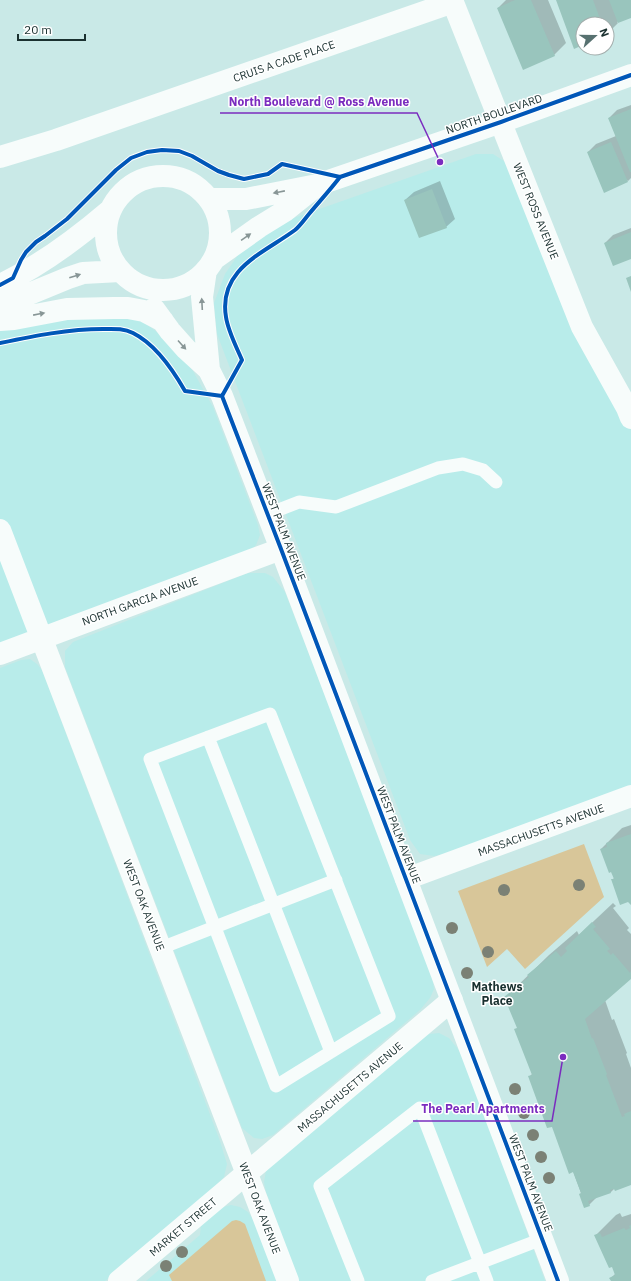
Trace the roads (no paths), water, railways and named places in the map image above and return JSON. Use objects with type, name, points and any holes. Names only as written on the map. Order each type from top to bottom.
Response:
[{"type":"street","name":"WEST ROSS AVENUE","points":[[453,1],[582,327],[627,408],[631,418]]},
{"type":"street","name":"CRUIS A CADE PLACE","points":[[0,157],[56,140],[453,1]]},
{"type":"street","name":"NORTH BOULEVARD","points":[[209,199],[246,199],[318,185],[501,122],[631,75]]},
{"type":"street","points":[[164,175],[181,178],[197,186],[209,199],[219,222],[220,234],[218,247],[210,265],[196,279],[181,287],[164,290],[146,288],[126,276],[111,257],[106,242],[106,227],[109,212],[118,197],[131,185],[147,177],[164,175]]},
{"type":"street","name":"NORTH BOULEVARD","points":[[210,265],[259,227],[285,211],[318,185]]},
{"type":"street","points":[[0,285],[52,256],[109,212]]},
{"type":"street","name":"WEST PALM AVENUE","points":[[209,370],[202,297],[210,265]]},
{"type":"street","points":[[0,306],[83,273],[126,276]]},
{"type":"street","name":"WEST PALM AVENUE","points":[[126,276],[150,302],[163,321],[186,349],[209,370],[222,396],[558,1281]]},
{"type":"street","points":[[0,320],[14,319],[67,309],[128,308],[144,312],[163,321]]},
{"type":"street","name":"WEST OAK AVENUE","points":[[0,530],[288,1281]]},
{"type":"street","name":"NORTH GARCIA AVENUE","points":[[0,654],[281,549]]},
{"type":"street","name":"MASSACHUSETTS AVENUE","points":[[406,879],[631,796]]},
{"type":"street","name":"MASSACHUSETTS AVENUE","points":[[247,1173],[452,1000]]},
{"type":"street","name":"MARKET STREET","points":[[118,1281],[247,1173]]},
{"type":"lane","points":[[268,514],[299,502],[336,507],[438,468],[463,464],[483,470],[496,482]]},
{"type":"lane","points":[[270,714],[336,880],[389,1016],[276,1086],[150,759],[270,714]]},
{"type":"lane","points":[[208,737],[332,1052]]},
{"type":"lane","points":[[161,948],[336,880]]},
{"type":"lane","points":[[358,1281],[320,1186],[420,1108],[487,1281]]},
{"type":"lane","points":[[432,1281],[542,1239]]},
{"type":"place","name":"North Boulevard @ Ross Avenue","points":[[440,162]]},
{"type":"place","name":"The Pearl Apartments","points":[[563,1057]]},
{"type":"district","name":"Mathews Place","points":[[497,994]]}]
